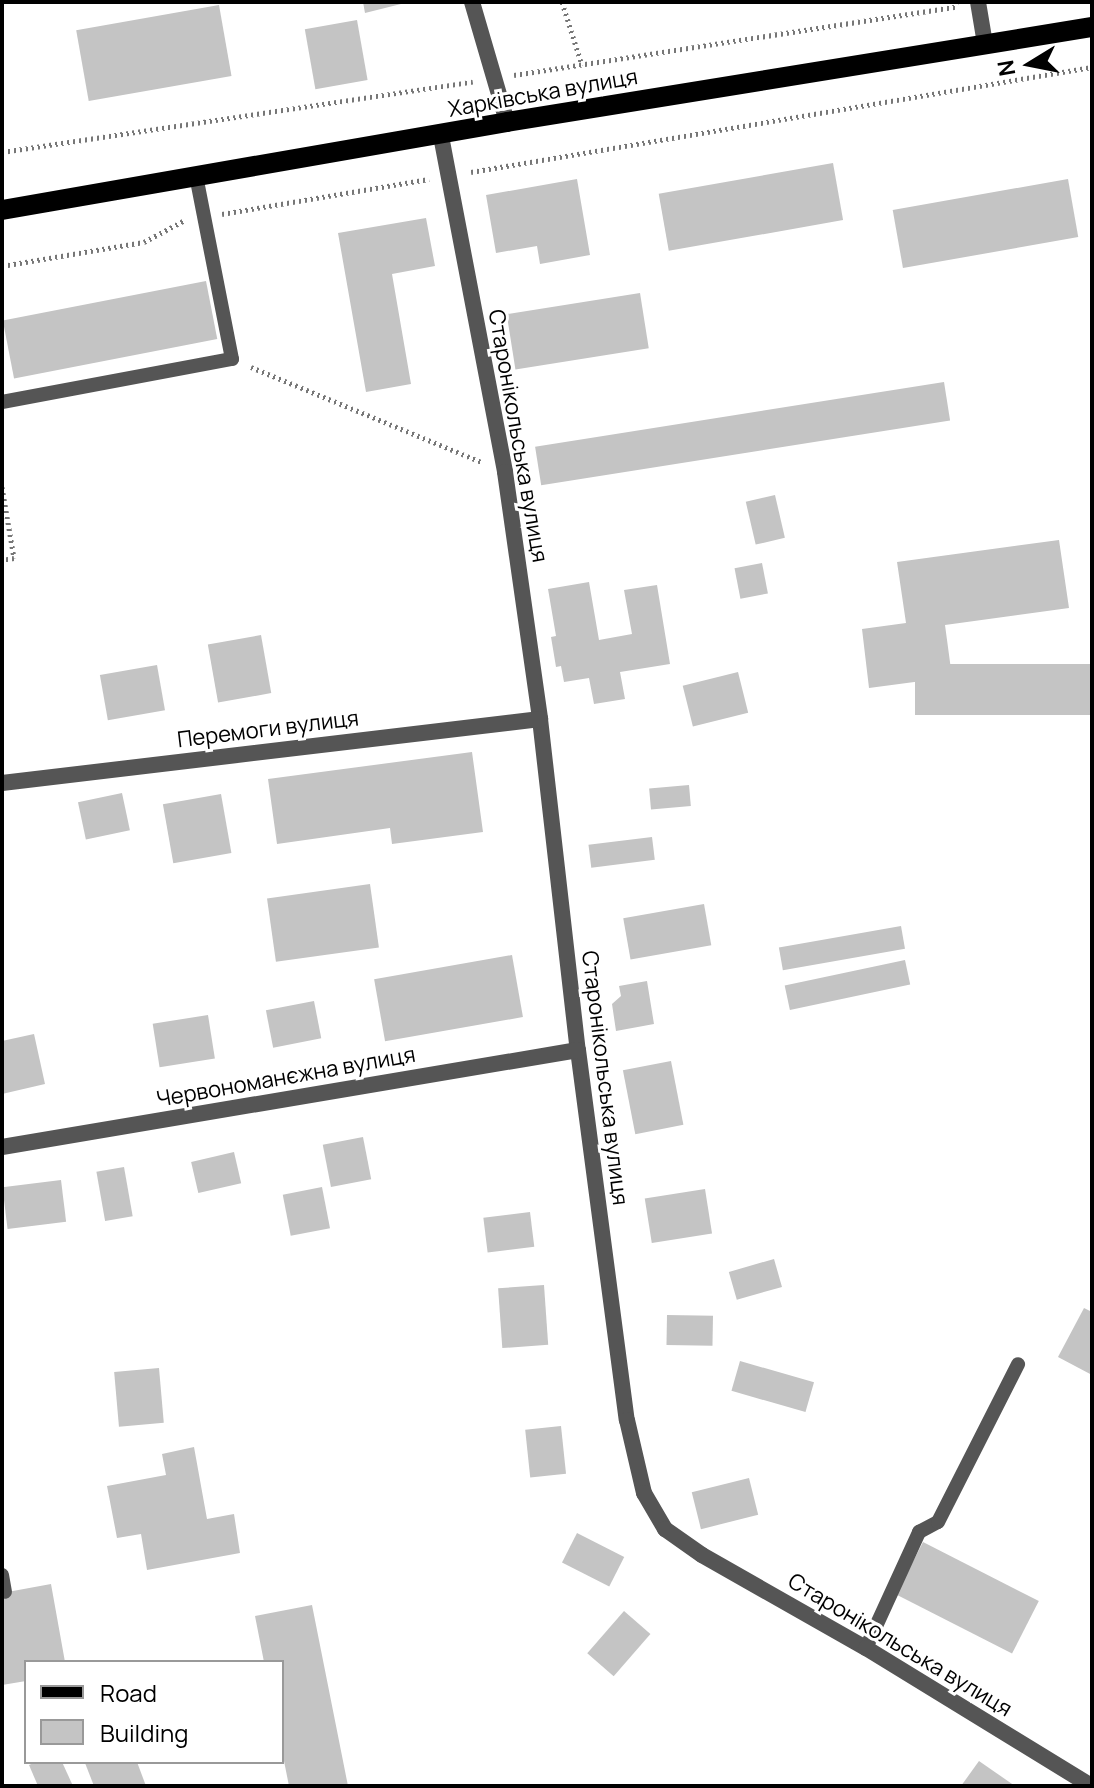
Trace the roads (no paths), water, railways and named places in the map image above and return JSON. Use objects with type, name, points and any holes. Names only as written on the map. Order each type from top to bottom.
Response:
[{"type":"main road","name":"Харківська вулиця","points":[[2,210],[441,136],[507,122],[1092,27]]},
{"type":"street","points":[[472,2],[507,122]]},
{"type":"street","points":[[978,2],[985,44]]},
{"type":"street","name":"Старонікольська вулиця","points":[[441,136],[505,472],[540,719],[578,1050],[627,1420],[644,1493],[665,1529],[702,1555],[866,1648],[1091,1786]]},
{"type":"street","name":"Перемоги вулиця","points":[[2,783],[540,719]]},
{"type":"street","name":"Червономанєжна вулиця","points":[[2,1147],[578,1050]]},
{"type":"lane","points":[[2,402],[232,359],[196,176]]},
{"type":"lane","points":[[866,1648],[919,1532],[938,1522],[1018,1364]]},
{"type":"lane","points":[[2,1575],[5,1592]]}]
